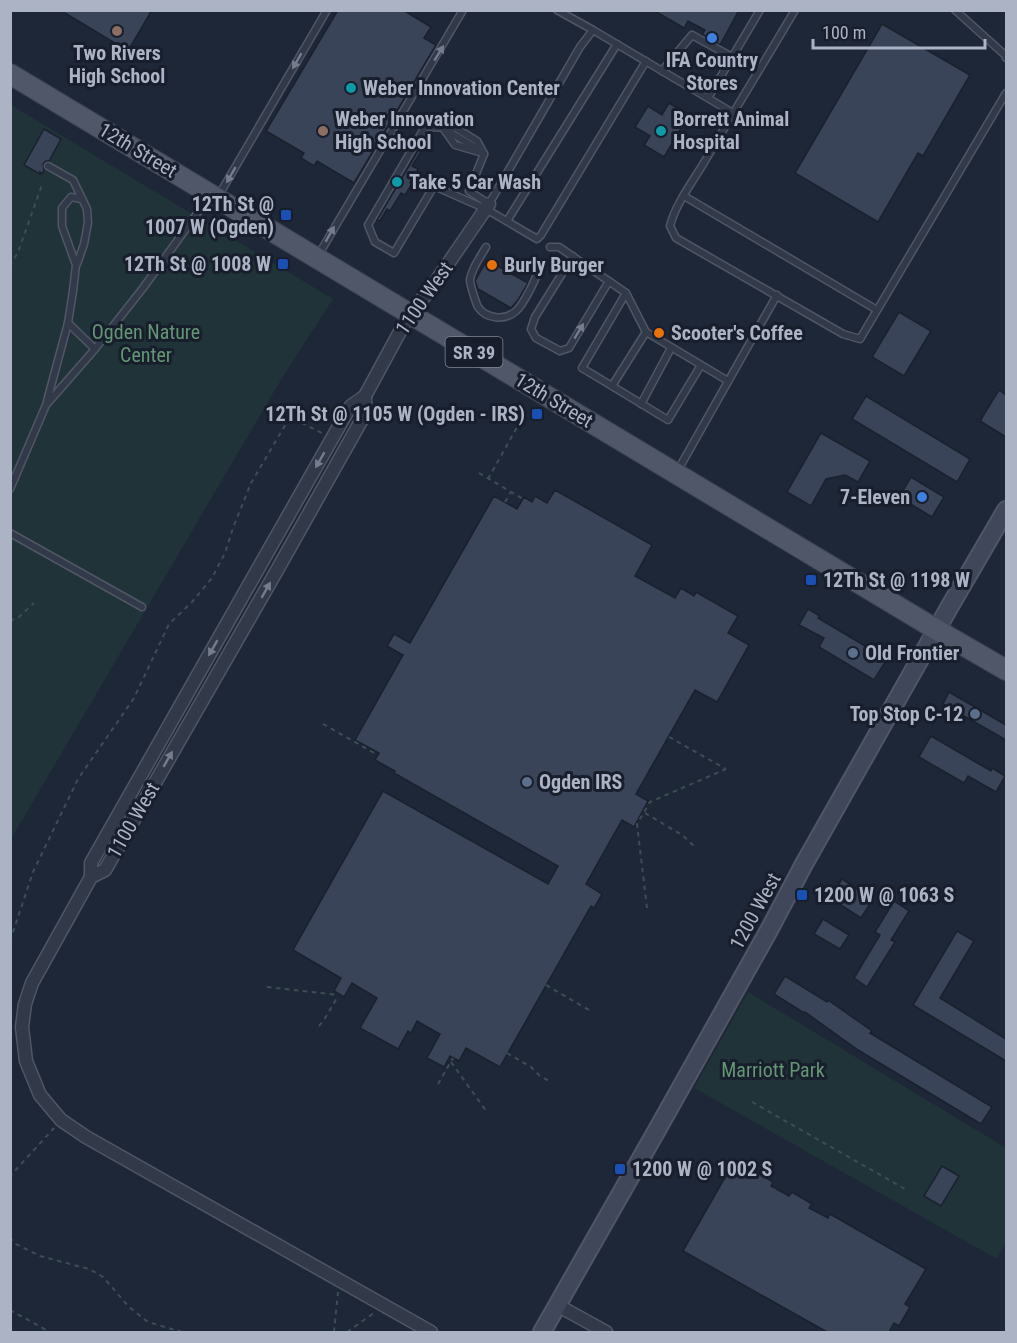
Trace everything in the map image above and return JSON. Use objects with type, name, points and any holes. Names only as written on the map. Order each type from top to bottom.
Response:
[{"type":"main road","name":"12th Street","points":[[10,74],[1006,670]]},
{"type":"street","name":"1100 West","points":[[365,396],[365,414],[276,572],[105,870],[92,877],[91,863],[351,406],[365,396],[410,313],[430,290],[488,206]]},
{"type":"street","points":[[334,436],[349,443]]},
{"type":"street","name":"1200 West","points":[[542,1332],[662,1122],[804,864],[1006,510]]},
{"type":"street","points":[[92,877],[32,983],[25,1004],[22,1027],[26,1061],[40,1095],[61,1120],[86,1137],[431,1332]]},
{"type":"street","points":[[557,1305],[606,1332]]},
{"type":"lane","points":[[46,405],[96,349],[214,196],[327,10]]},
{"type":"lane","points":[[317,257],[463,10]]},
{"type":"lane","points":[[557,10],[733,113]]},
{"type":"lane","points":[[708,98],[760,10]]},
{"type":"lane","points":[[795,10],[684,196],[672,217],[670,226],[676,238],[843,333],[860,339],[1006,93]]},
{"type":"lane","points":[[955,10],[1006,58]]},
{"type":"lane","points":[[488,206],[592,30]]},
{"type":"lane","points":[[662,71],[692,34],[732,57]]},
{"type":"lane","points":[[507,221],[616,44]]},
{"type":"lane","points":[[484,154],[469,191],[507,221],[537,238],[541,235],[646,61]]},
{"type":"lane","points":[[484,154],[477,141],[456,128],[425,127],[368,225],[375,242],[394,253],[434,186],[488,206]]},
{"type":"lane","points":[[443,128],[454,145],[484,154]]},
{"type":"lane","points":[[10,489],[46,405],[68,323],[76,265],[84,244],[88,223],[87,210],[73,180],[48,166]]},
{"type":"lane","points":[[684,196],[877,310]]},
{"type":"lane","points":[[76,265],[62,226],[62,208],[71,197],[82,199]]},
{"type":"lane","points":[[486,246],[472,272],[470,282],[478,307],[486,314],[496,318],[506,317],[516,311],[536,278],[540,266]]},
{"type":"lane","points":[[550,247],[559,247],[626,293],[646,332],[728,381]]},
{"type":"lane","points":[[573,256],[535,317],[531,329],[536,338],[560,351],[569,348],[609,281]]},
{"type":"lane","points":[[626,293],[582,368],[668,420],[700,365]]},
{"type":"lane","points":[[676,473],[777,296]]},
{"type":"lane","points":[[68,323],[96,349]]},
{"type":"lane","points":[[612,386],[646,332]]},
{"type":"lane","points":[[641,404],[671,348]]},
{"type":"lane","points":[[10,533],[142,608]]},
{"type":"path","points":[[10,266],[18,252],[42,185]]},
{"type":"path","points":[[10,941],[33,872],[78,779],[134,698],[169,624],[212,578],[225,553],[251,483],[290,417],[334,436]]},
{"type":"path","points":[[488,478],[520,422]]},
{"type":"path","points":[[478,473],[523,499]]},
{"type":"path","points":[[505,502],[511,492]]},
{"type":"path","points":[[10,621],[19,617],[34,603]]},
{"type":"path","points":[[323,724],[376,754]]},
{"type":"path","points":[[647,908],[637,824],[643,812],[650,802],[726,769],[669,737]]},
{"type":"path","points":[[643,812],[682,835],[694,846]]},
{"type":"path","points":[[546,985],[589,1010]]},
{"type":"path","points":[[267,987],[339,994],[319,1026]]},
{"type":"path","points":[[507,1053],[549,1081]]},
{"type":"path","points":[[438,1084],[452,1060],[488,1112]]},
{"type":"path","points":[[752,1102],[905,1189]]},
{"type":"path","points":[[11,1176],[61,1120]]},
{"type":"path","points":[[10,1169],[11,1176]]},
{"type":"path","points":[[10,1237],[14,1243],[40,1256],[88,1269],[103,1277],[129,1307],[148,1322],[182,1332]]},
{"type":"path","points":[[334,1332],[339,1280]]},
{"type":"path","points":[[347,1332],[384,1305]]},
{"type":"path","points":[[10,1310],[50,1332]]},
{"type":"green space","name":"Ogden Nature Center","points":[[11,105],[333,299],[282,378],[11,839]]},
{"type":"green space","name":"Marriott Park","points":[[748,992],[1006,1148],[1006,1242],[997,1259],[694,1088]]},
{"type":"building","name":"Two Rivers High School","points":[[60,10],[152,10],[128,51]]},
{"type":"building","name":"Weber Innovation Center","points":[[338,10],[403,10],[431,27],[424,38],[436,45],[354,183],[317,161],[314,166],[301,158],[304,153],[266,131]]},
{"type":"building","name":"IFA Country Stores","points":[[653,10],[739,10],[720,45],[702,34],[705,30],[688,21],[684,28]]},
{"type":"building","points":[[882,24],[970,75],[923,156],[918,153],[878,222],[795,173]]},
{"type":"building","name":"Borrett Animal Hospital","points":[[669,103],[689,115],[664,157],[644,145],[650,136],[635,127],[648,106],[662,115]]},
{"type":"building","points":[[44,129],[61,139],[49,161],[43,164],[44,170],[40,174],[24,165]]},
{"type":"building","points":[[419,149],[422,150],[412,166],[418,169],[410,183],[412,184],[405,195],[401,193],[390,211],[387,209],[380,221],[377,220]]},
{"type":"building","points":[[487,260],[528,283],[511,308],[478,289],[475,281]]},
{"type":"building","points":[[899,312],[931,331],[904,376],[872,357]]},
{"type":"building","points":[[999,390],[1006,395],[1006,437],[980,421]]},
{"type":"building","points":[[866,396],[970,459],[957,482],[852,419]]},
{"type":"building","points":[[821,433],[870,461],[858,482],[845,475],[826,479],[811,506],[787,492]]},
{"type":"building","name":"7-Eleven","points":[[911,477],[944,497],[932,517],[899,497]]},
{"type":"building","name":"Ogden IRS","points":[[555,490],[652,545],[635,576],[675,598],[681,588],[694,596],[696,592],[738,616],[728,633],[749,645],[717,702],[695,690],[636,794],[648,801],[634,827],[622,820],[586,884],[602,894],[594,908],[591,906],[500,1067],[466,1048],[459,1061],[450,1056],[444,1067],[427,1058],[440,1034],[417,1021],[411,1033],[408,1031],[398,1049],[360,1028],[377,998],[352,983],[344,997],[334,991],[341,978],[293,950],[383,791],[548,884],[558,866],[394,773],[395,771],[375,760],[379,753],[355,740],[403,655],[387,646],[394,634],[410,643],[494,496],[517,509],[524,497],[532,502],[535,496],[547,503]]},
{"type":"building","name":"Old Frontier","points":[[808,609],[820,616],[818,618],[887,659],[874,680],[819,647],[824,638],[799,625]]},
{"type":"building","name":"Top Stop C-12","points":[[949,692],[1006,725],[1006,740],[943,704]]},
{"type":"building","points":[[931,736],[991,771],[992,768],[1005,776],[996,792],[968,776],[964,783],[919,757]]},
{"type":"building","points":[[842,879],[873,899],[861,918],[830,898]]},
{"type":"building","points":[[894,901],[909,911],[891,940],[895,942],[867,987],[854,978],[880,935],[875,932]]},
{"type":"building","points":[[823,919],[849,935],[840,949],[814,934]]},
{"type":"building","points":[[957,931],[974,941],[940,998],[1006,1039],[1006,1061],[913,1005]]},
{"type":"building","points":[[785,976],[827,1002],[828,1000],[872,1031],[870,1033],[992,1107],[981,1124],[858,1050],[805,1012],[774,994]]},
{"type":"building","points":[[735,1160],[773,1182],[771,1186],[789,1196],[792,1192],[812,1204],[809,1208],[828,1218],[830,1214],[926,1269],[905,1304],[910,1307],[899,1326],[894,1323],[889,1332],[827,1332],[683,1251]]},
{"type":"building","points":[[942,1166],[959,1176],[941,1206],[924,1196]]},
{"type":"place","name":"Two Rivers High School","points":[[117,31]]},
{"type":"place","name":"IFA Country Stores","points":[[712,38]]},
{"type":"place","name":"Weber Innovation Center","points":[[351,88]]},
{"type":"place","name":"Weber Innovation High School","points":[[323,131]]},
{"type":"place","name":"Borrett Animal Hospital","points":[[661,131]]},
{"type":"place","name":"Take 5 Car Wash","points":[[397,182]]},
{"type":"place","name":"12Th St @ 1007 W (Ogden)","points":[[286,215]]},
{"type":"place","name":"12Th St @ 1008 W","points":[[283,264]]},
{"type":"place","name":"Burly Burger","points":[[492,265]]},
{"type":"place","name":"Scooter's Coffee","points":[[659,333]]},
{"type":"place","name":"12Th St @ 1105 W (Ogden - IRS)","points":[[537,414]]},
{"type":"place","name":"7-Eleven","points":[[922,497]]},
{"type":"place","name":"12Th St @ 1198 W","points":[[811,580]]},
{"type":"place","name":"Old Frontier","points":[[853,653]]},
{"type":"place","name":"Top Stop C-12","points":[[975,714]]},
{"type":"place","name":"Ogden IRS","points":[[527,782]]},
{"type":"place","name":"1200 W @ 1063 S","points":[[802,895]]},
{"type":"place","name":"1200 W @ 1002 S","points":[[620,1169]]}]
